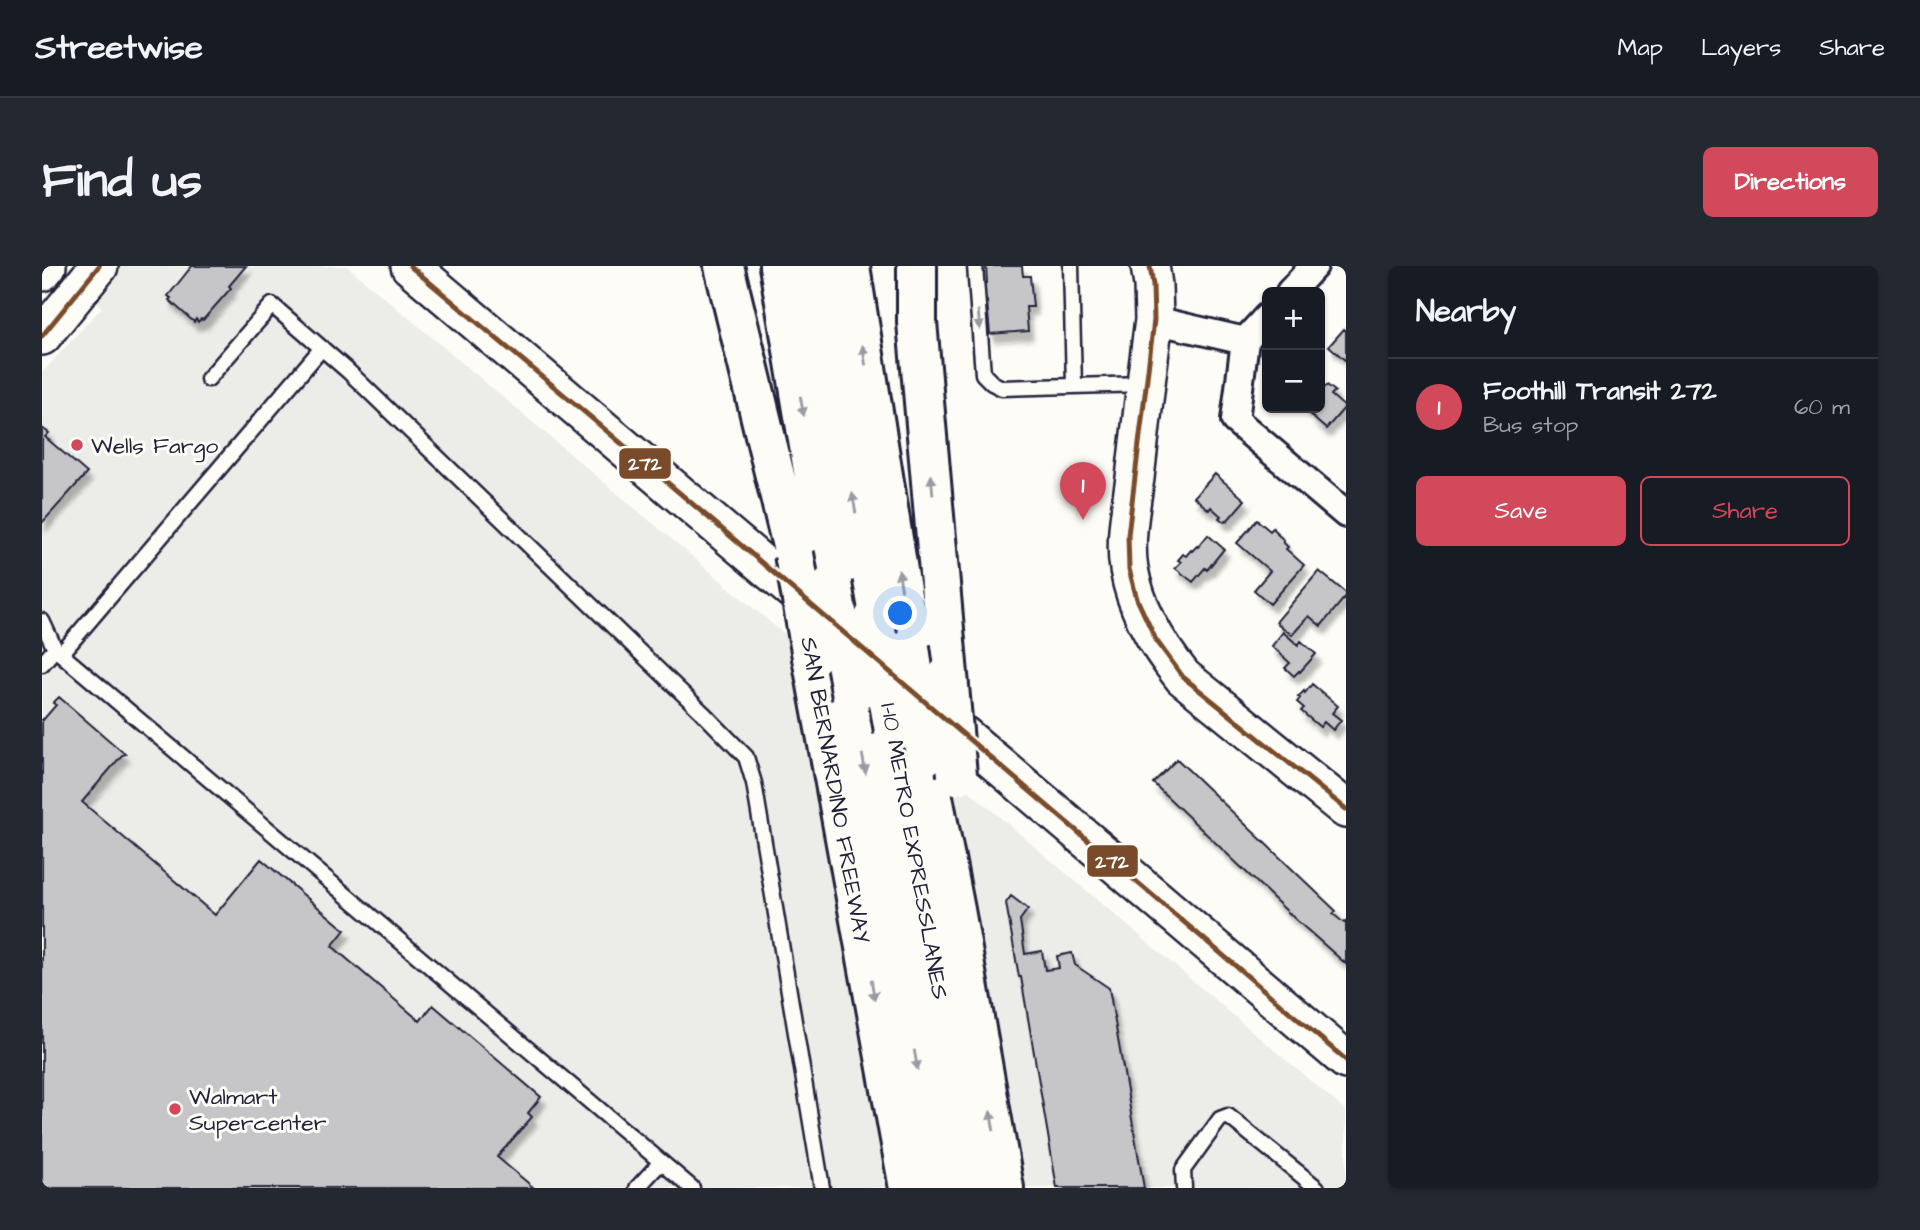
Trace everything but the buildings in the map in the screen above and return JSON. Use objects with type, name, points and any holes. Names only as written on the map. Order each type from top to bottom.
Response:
[{"type":"highway","points":[[724,266],[794,554]]},
{"type":"highway","name":"SAN BERNARDINO FREEWAY","points":[[749,266],[794,554],[909,1188]]},
{"type":"highway","name":"I-10 METRO EXPRESSLANES","points":[[779,266],[938,1188]]},
{"type":"highway","name":"I-10 METRO EXPRESSLANES","points":[[812,266],[974,1188]]},
{"type":"highway","points":[[850,266],[925,756],[1004,1188]]},
{"type":"highway","points":[[917,266],[917,322],[957,775],[955,910]]},
{"type":"main road","points":[[42,272],[47,266]]},
{"type":"main road","points":[[42,336],[99,266]]},
{"type":"main road","points":[[410,266],[1346,1060]]},
{"type":"main road","points":[[1150,266],[1154,320],[1129,524],[1128,566],[1135,595],[1147,624],[1164,653],[1183,677],[1346,809]]},
{"type":"street","points":[[1295,287],[1314,266]]},
{"type":"street","points":[[1154,320],[1245,341]]},
{"type":"street","points":[[1262,322],[1245,341],[1235,420],[1346,514]]},
{"type":"lane","points":[[905,266],[917,322]]},
{"type":"lane","points":[[975,266],[983,373],[992,383],[1002,388],[1146,384]]},
{"type":"lane","points":[[1071,266],[1074,386]]},
{"type":"lane","points":[[208,379],[272,306],[357,379],[746,757],[754,783],[822,1188]]},
{"type":"lane","points":[[42,664],[322,348]]},
{"type":"lane","points":[[42,621],[53,650],[692,1188]]},
{"type":"lane","points":[[1184,1188],[1183,1170],[1220,1119],[1228,1116],[1317,1188]]},
{"type":"lane","points":[[637,1188],[661,1162]]},
{"type":"shaded area","points":[[59,266],[347,266],[1346,1111],[1346,1188],[42,1188],[42,373],[102,307]]},
{"type":"transit line","name":"272","points":[[42,336],[99,266]]},
{"type":"transit line","name":"272","points":[[410,266],[1346,1060]]},
{"type":"transit line","name":"272","points":[[1150,266],[1154,320],[1128,535],[1129,569],[1137,599],[1156,640],[1183,677],[1346,809]]},
{"type":"place","name":"Wells Fargo","points":[[77,445]]},
{"type":"place","name":"Foothill Transit 272","points":[[1083,520]]},
{"type":"place","name":"Walmart Supercenter","points":[[175,1109]]}]
